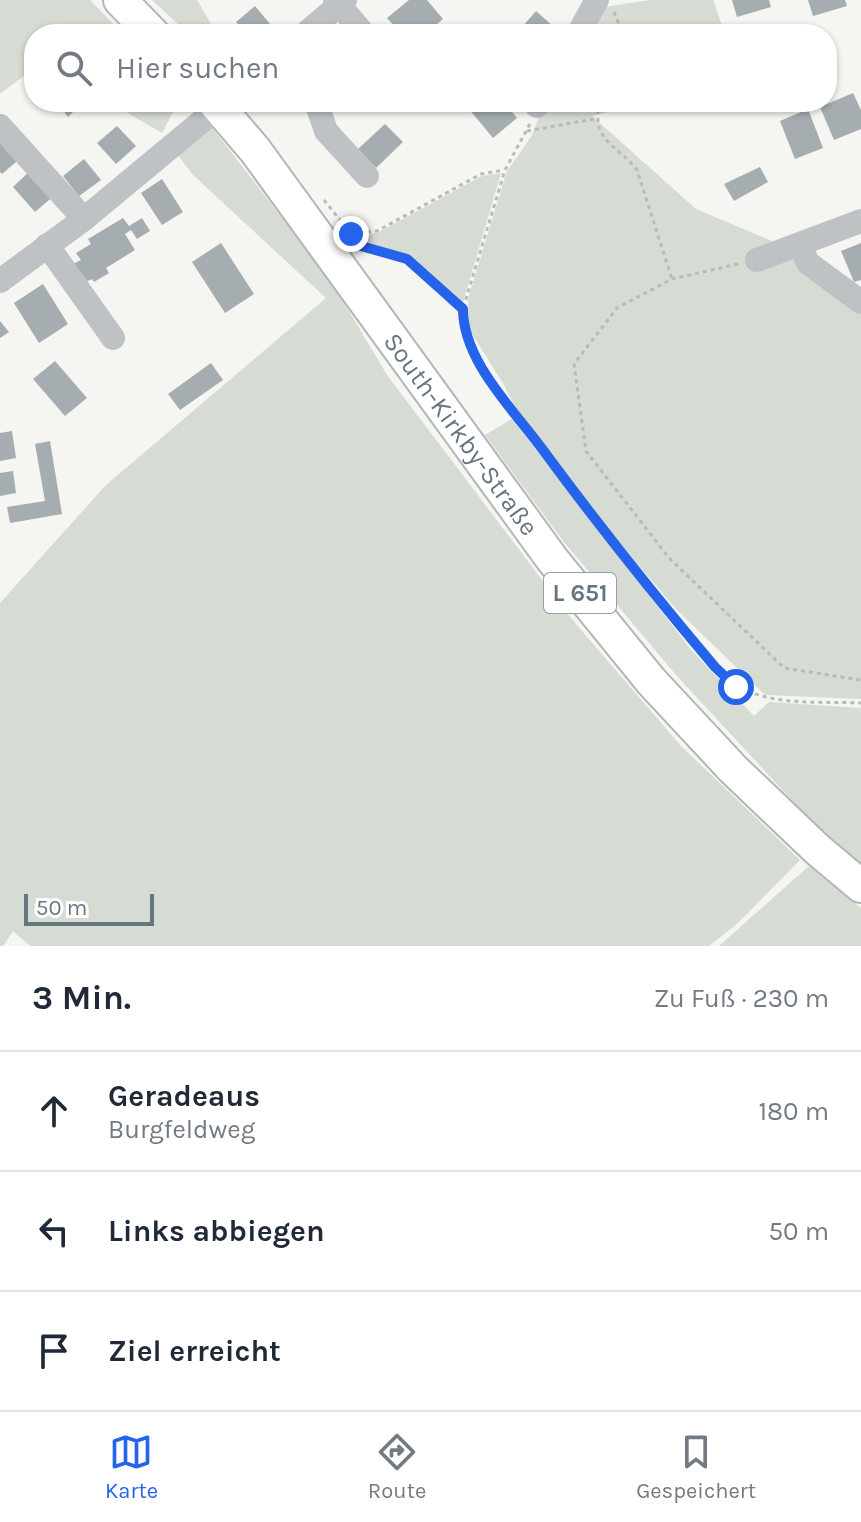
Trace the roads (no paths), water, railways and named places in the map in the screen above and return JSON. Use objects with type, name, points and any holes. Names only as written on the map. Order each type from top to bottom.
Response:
[{"type":"main road","points":[[120,0],[143,24]]},
{"type":"main road","name":"South-Kirkby-Straße","points":[[225,112],[552,559],[651,681],[733,769],[818,850],[861,886]]},
{"type":"street","points":[[584,24],[597,0]]},
{"type":"street","points":[[608,0],[621,0]]},
{"type":"street","points":[[316,24],[340,2],[356,24]]},
{"type":"street","points":[[0,281],[84,219],[210,112]]},
{"type":"street","points":[[319,112],[326,131],[367,176]]},
{"type":"street","points":[[0,126],[84,219]]},
{"type":"street","points":[[757,260],[861,221]]},
{"type":"street","points":[[47,245],[113,338]]},
{"type":"street","points":[[800,245],[808,263],[861,302]]}]
